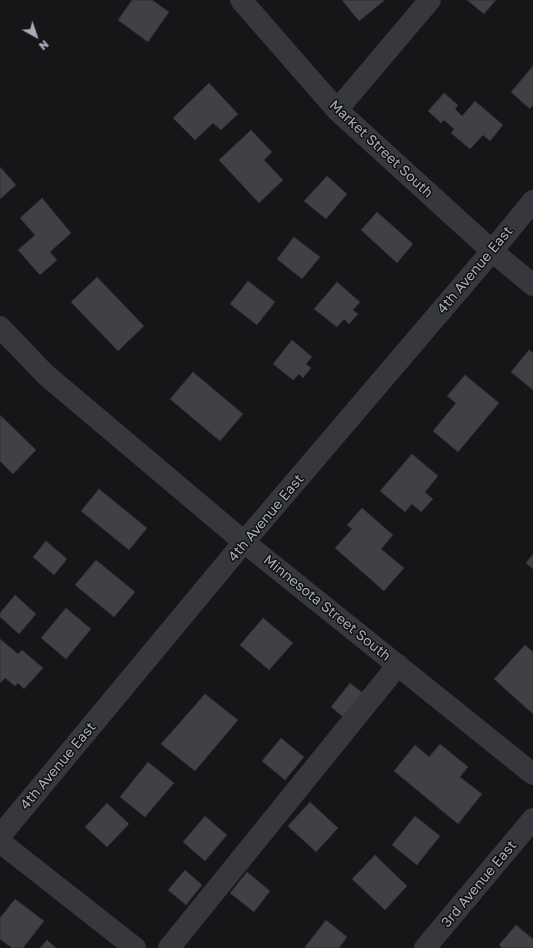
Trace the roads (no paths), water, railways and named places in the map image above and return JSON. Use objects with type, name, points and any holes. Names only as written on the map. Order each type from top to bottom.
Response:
[{"type":"street","name":"Market Street South","points":[[242,0],[337,110],[492,251],[533,285]]},
{"type":"street","points":[[337,110],[430,0]]},
{"type":"street","name":"4th Avenue East","points":[[0,836],[244,542],[492,251],[533,200]]},
{"type":"street","name":"Minnesota Street South","points":[[0,327],[46,375],[244,542],[533,774]]},
{"type":"street","points":[[169,948],[398,665]]},
{"type":"street","name":"3rd Avenue East","points":[[425,948],[533,820]]},
{"type":"street","points":[[0,842],[135,948]]}]
